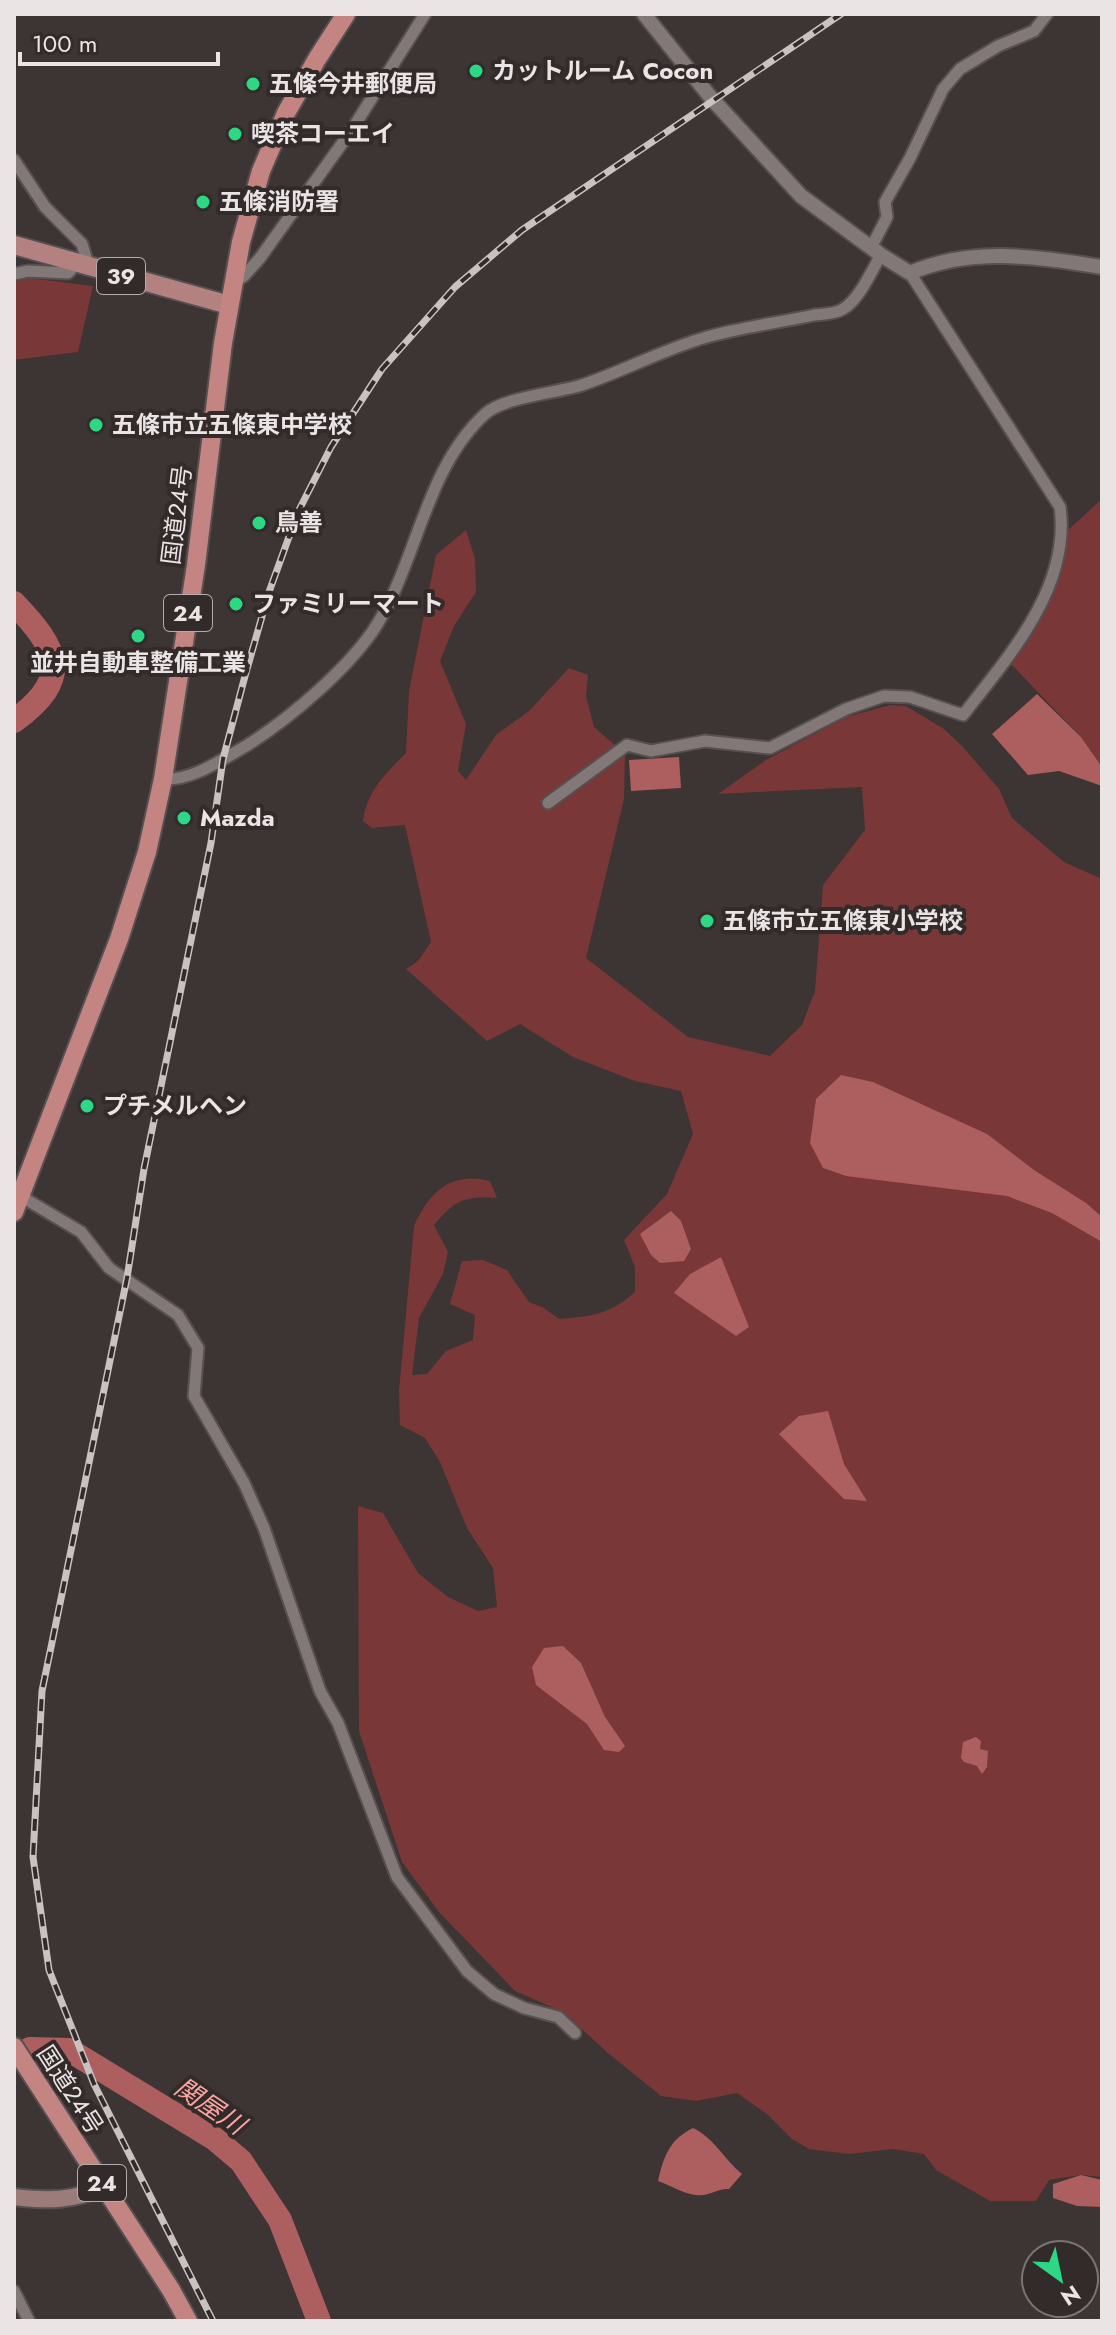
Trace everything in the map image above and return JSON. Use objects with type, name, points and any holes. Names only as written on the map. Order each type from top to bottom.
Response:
[{"type":"highway","name":"国道24号","points":[[16,1200],[119,939],[147,852],[163,779],[196,565],[229,305],[241,242],[261,171],[286,113],[346,14]]},
{"type":"highway","name":"国道24号","points":[[14,2047],[188,2321]]},
{"type":"main road","name":"39","points":[[14,245],[229,305]]},
{"type":"main road","points":[[14,2197],[63,2200],[104,2187]]},
{"type":"street","points":[[233,283],[260,258],[351,131],[425,14]]},
{"type":"street","points":[[548,803],[627,745],[651,751],[705,741],[770,748],[846,709],[884,696],[910,697],[963,715],[1005,661],[1041,604],[1059,556],[1063,527],[1060,507],[910,273],[801,196],[712,99],[644,14]]},
{"type":"street","points":[[163,779],[179,780],[223,759],[279,724],[324,684],[363,643],[378,623],[452,455],[463,435],[488,411],[581,385],[707,337],[843,309],[863,286],[887,217],[885,202],[943,89],[960,69],[998,46],[1034,31],[1047,14]]},
{"type":"street","points":[[14,160],[45,207],[82,244],[83,265],[68,273],[28,271],[14,274]]},
{"type":"street","points":[[910,273],[934,263],[981,255],[1027,256],[1102,267]]},
{"type":"street","points":[[16,1200],[81,1232],[109,1268],[178,1315],[198,1348],[194,1396],[244,1483],[264,1528],[320,1691],[338,1723],[397,1877],[467,1971],[494,1994],[524,2008],[558,2017],[575,2033]]},
{"type":"street","points":[[14,2291],[29,2321]]},
{"type":"shaded area","points":[[29,278],[93,286],[78,352],[14,360],[14,282]]},
{"type":"shaded area","points":[[1102,499],[1102,767],[1081,737],[1010,663],[1048,605],[1065,558],[1068,530]]},
{"type":"shaded area","points":[[466,530],[475,559],[476,592],[454,626],[440,661],[466,724],[458,771],[466,780],[496,735],[529,711],[569,668],[588,675],[586,696],[594,727],[625,754],[624,799],[586,958],[688,1037],[770,1056],[802,1025],[815,991],[823,885],[865,830],[862,787],[718,794],[766,760],[846,717],[890,705],[906,706],[944,729],[999,789],[1012,818],[1064,862],[1102,879],[1102,2177],[1081,2175],[1049,2180],[1036,2201],[990,2201],[936,2170],[924,2154],[893,2149],[849,2154],[809,2149],[792,2139],[767,2114],[737,2093],[696,2101],[661,2096],[563,2012],[515,1991],[439,1912],[402,1862],[359,1731],[358,1506],[383,1513],[418,1573],[448,1597],[478,1611],[497,1607],[493,1568],[467,1528],[440,1462],[425,1438],[400,1425],[399,1391],[414,1226],[427,1203],[443,1187],[464,1179],[490,1181],[497,1198],[461,1201],[434,1225],[448,1252],[443,1274],[419,1318],[412,1375],[427,1374],[446,1351],[473,1340],[475,1315],[450,1304],[462,1261],[483,1260],[507,1270],[529,1302],[559,1319],[600,1313],[617,1306],[635,1292],[635,1267],[624,1240],[667,1194],[693,1134],[681,1091],[635,1081],[573,1057],[520,1024],[487,1041],[406,969],[418,961],[431,942],[405,825],[372,828],[363,821],[373,792],[406,753],[409,691],[436,555]]},
{"type":"shaded area","points":[[1037,694],[1081,737],[1102,767],[1102,786],[1059,771],[1028,775],[992,734]]},
{"type":"shaded area","points":[[679,757],[681,788],[631,791],[629,760]]},
{"type":"shaded area","points":[[841,1075],[873,1082],[987,1134],[1102,1217],[1102,1242],[1052,1213],[1007,1196],[846,1176],[823,1168],[810,1143],[816,1099]]},
{"type":"shaded area","points":[[671,1211],[681,1221],[691,1249],[684,1261],[660,1263],[651,1255],[640,1234]]},
{"type":"shaded area","points":[[721,1257],[749,1327],[736,1336],[674,1293],[690,1274]]},
{"type":"shaded area","points":[[828,1411],[844,1464],[867,1501],[844,1499],[779,1434],[799,1416]]},
{"type":"shaded area","points":[[563,1646],[581,1663],[605,1717],[625,1746],[619,1752],[604,1750],[587,1724],[536,1685],[532,1667],[544,1648]]},
{"type":"shaded area","points":[[976,1737],[981,1741],[980,1749],[988,1751],[987,1767],[982,1774],[977,1766],[961,1758],[963,1742]]},
{"type":"shaded area","points":[[693,2128],[707,2137],[742,2174],[729,2189],[696,2195],[658,2181],[669,2150],[678,2138]]},
{"type":"shaded area","points":[[1081,2175],[1102,2180],[1102,2207],[1077,2206],[1053,2198],[1053,2184]]},
{"type":"waterway","points":[[14,603],[41,635],[53,664],[52,677],[45,691],[33,706],[14,721]]},
{"type":"waterway","name":"関屋川","points":[[30,2049],[69,2050],[215,2139],[241,2161],[280,2220],[319,2321]]},
{"type":"railway","points":[[213,2321],[94,2084],[49,1970],[33,1857],[42,1691],[127,1278],[144,1169],[211,843],[223,759],[245,676],[269,592],[298,512],[331,447],[382,369],[455,287],[522,230],[841,14]]},
{"type":"place","name":"カットルーム Cocon","points":[[476,71]]},
{"type":"place","name":"五條今井郵便局","points":[[253,84]]},
{"type":"place","name":"喫茶コーエイ","points":[[235,134]]},
{"type":"place","name":"五條消防署","points":[[203,202]]},
{"type":"place","name":"五條市立五條東中学校","points":[[96,425]]},
{"type":"place","name":"鳥善","points":[[259,523]]},
{"type":"place","name":"ファミリーマート","points":[[236,604]]},
{"type":"place","name":"並井自動車整備工業","points":[[138,636]]},
{"type":"place","name":"Mazda","points":[[184,818]]},
{"type":"place","name":"五條市立五條東小学校","points":[[707,921]]},
{"type":"place","name":"プチメルヘン","points":[[87,1106]]}]
